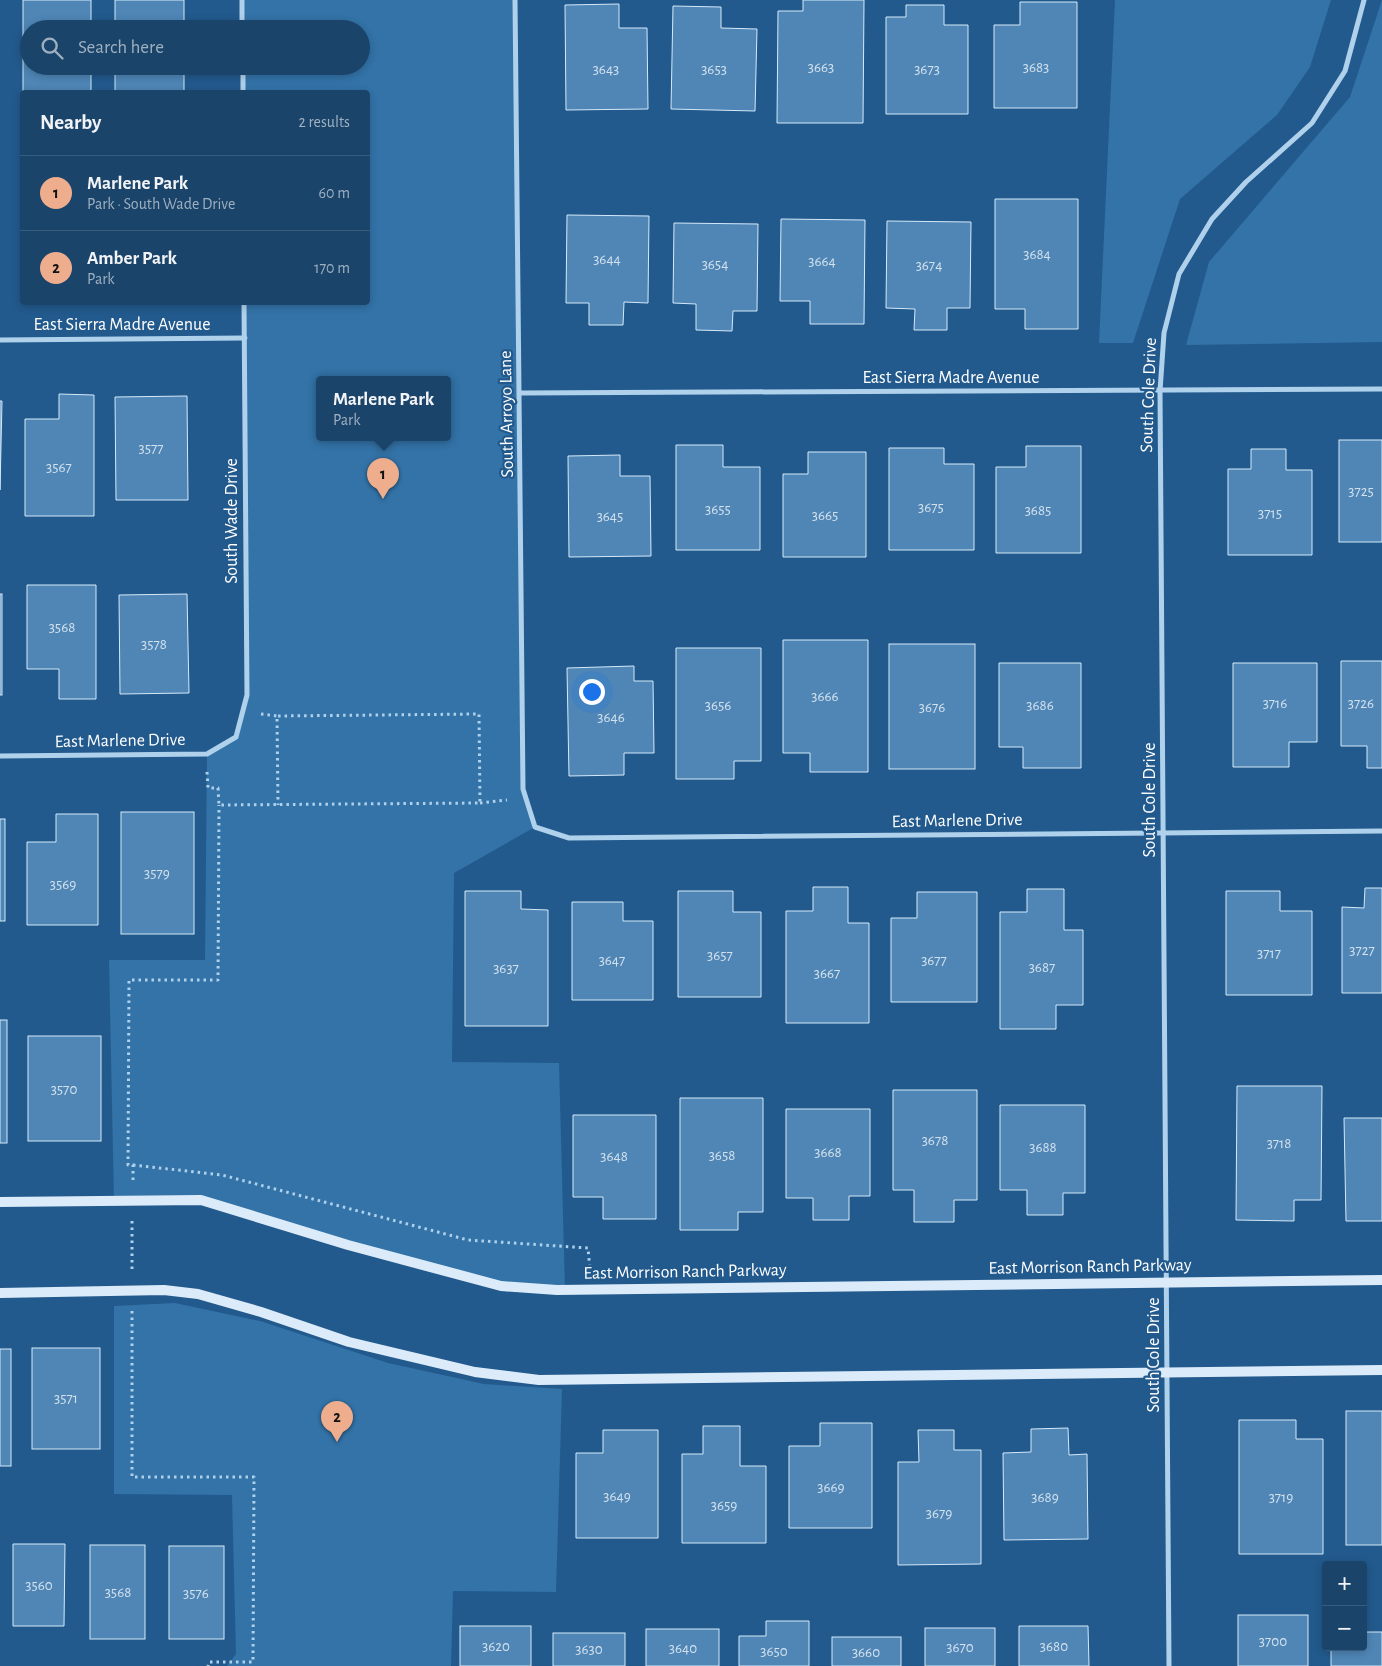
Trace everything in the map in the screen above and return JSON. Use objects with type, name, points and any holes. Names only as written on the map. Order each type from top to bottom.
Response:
[{"type":"street","points":[[242,0],[242,20]]},
{"type":"street","name":"South Arroyo Lane","points":[[515,0],[521,393],[523,789],[534,827]]},
{"type":"street","name":"South Cole Drive","points":[[1168,1666],[1168,1282],[1160,391],[1164,333],[1179,274],[1212,219],[1246,182],[1312,123],[1345,72],[1364,0]]},
{"type":"street","points":[[243,75],[243,90]]},
{"type":"street","name":"South Wade Drive","points":[[236,737],[247,695],[244,305]]},
{"type":"street","name":"East Sierra Madre Avenue","points":[[0,340],[245,338]]},
{"type":"street","name":"East Sierra Madre Avenue","points":[[521,393],[1382,389]]},
{"type":"street","name":"East Marlene Drive","points":[[0,756],[207,754],[236,737]]},
{"type":"street","name":"East Marlene Drive","points":[[534,827],[570,838],[1382,831]]},
{"type":"street","name":"East Morrison Ranch Parkway","points":[[0,1202],[202,1200],[348,1245],[501,1286],[557,1290],[1382,1280]]},
{"type":"street","points":[[0,1294],[164,1290],[198,1294],[261,1312],[349,1342],[475,1372],[539,1380],[1382,1370]]},
{"type":"path","points":[[278,805],[277,716],[479,714],[480,803]]},
{"type":"path","points":[[207,754],[208,788],[218,788],[219,805],[218,980],[129,980],[128,1165],[222,1175],[468,1240],[588,1248],[591,1290]]},
{"type":"path","points":[[219,805],[480,803],[526,798]]},
{"type":"path","points":[[132,1165],[132,1477],[254,1477],[253,1662],[209,1662],[208,1666]]},
{"type":"shaded area","points":[[242,0],[515,0],[523,789],[535,827],[454,873],[452,1062],[559,1063],[565,1290],[501,1286],[201,1200],[114,1201],[109,960],[205,960],[207,754],[236,737],[247,695],[244,305],[370,305],[370,90],[243,90],[243,75],[370,75],[370,20],[242,20]]},
{"type":"shaded area","points":[[1115,0],[1331,0],[1310,67],[1277,115],[1180,199],[1133,343],[1099,343]]},
{"type":"shaded area","points":[[1382,0],[1382,342],[1186,345],[1209,262],[1350,97]]},
{"type":"shaded area","points":[[175,1303],[260,1321],[388,1363],[484,1384],[562,1389],[556,1592],[453,1591],[451,1666],[227,1666],[236,1654],[232,1495],[114,1494],[114,1306]]},
{"type":"building","points":[[23,0],[91,0],[91,20],[23,20]]},
{"type":"building","points":[[115,0],[184,0],[184,20],[115,20]]},
{"type":"building","points":[[803,0],[864,0],[863,123],[777,123],[778,11],[803,11]]},
{"type":"building","points":[[1020,2],[1077,2],[1077,108],[994,108],[994,25],[1020,25]]},
{"type":"building","points":[[619,4],[619,28],[647,28],[648,109],[566,110],[565,5]]},
{"type":"building","points":[[906,5],[944,5],[944,25],[968,25],[968,114],[886,114],[886,17],[906,17]]},
{"type":"building","points":[[673,6],[721,7],[721,28],[757,29],[755,111],[671,109]]},
{"type":"building","points":[[23,75],[91,75],[91,90],[23,90]]},
{"type":"building","points":[[115,75],[184,75],[184,90],[115,90]]},
{"type":"building","points":[[995,199],[1078,199],[1078,329],[1025,329],[1025,309],[995,309]]},
{"type":"building","points":[[567,215],[649,216],[648,303],[624,302],[623,325],[589,325],[589,303],[566,303]]},
{"type":"building","points":[[781,219],[865,220],[864,324],[810,324],[810,301],[780,301]]},
{"type":"building","points":[[887,221],[971,222],[970,308],[947,308],[947,330],[914,330],[915,309],[886,308]]},
{"type":"building","points":[[674,223],[758,224],[757,311],[733,311],[732,331],[696,330],[696,304],[673,303]]},
{"type":"building","points":[[59,394],[94,395],[94,516],[25,516],[25,419],[59,419]]},
{"type":"building","points":[[187,396],[188,500],[116,500],[115,397]]},
{"type":"building","points":[[0,401],[2,401],[0,490]]},
{"type":"building","points":[[1339,440],[1382,440],[1382,542],[1339,542]]},
{"type":"building","points":[[676,445],[723,445],[723,467],[760,467],[760,550],[676,550]]},
{"type":"building","points":[[1026,446],[1081,446],[1081,553],[996,553],[996,467],[1026,467]]},
{"type":"building","points":[[889,448],[944,448],[944,464],[974,464],[974,550],[889,550]]},
{"type":"building","points":[[1251,449],[1286,449],[1286,470],[1312,470],[1312,555],[1228,555],[1228,469],[1251,469]]},
{"type":"building","points":[[808,452],[866,452],[866,557],[783,557],[783,474],[808,474]]},
{"type":"building","points":[[620,455],[620,476],[650,476],[651,556],[569,557],[568,456]]},
{"type":"building","points":[[27,585],[96,585],[96,699],[59,699],[59,669],[27,669]]},
{"type":"building","points":[[0,594],[2,594],[2,695],[0,695]]},
{"type":"building","points":[[187,594],[189,693],[120,694],[119,595]]},
{"type":"building","points":[[783,640],[868,640],[868,772],[810,772],[810,753],[783,753]]},
{"type":"building","points":[[889,644],[975,644],[975,769],[889,769]]},
{"type":"building","points":[[676,648],[761,648],[761,761],[734,761],[734,779],[676,779]]},
{"type":"building","points":[[1341,661],[1382,661],[1382,768],[1367,768],[1367,746],[1341,746]]},
{"type":"building","points":[[999,663],[1081,663],[1081,768],[1023,768],[1023,747],[999,747]]},
{"type":"building","points":[[1233,663],[1317,663],[1317,742],[1289,742],[1289,767],[1233,767]]},
{"type":"building","points":[[634,666],[634,681],[653,681],[654,753],[624,753],[624,775],[569,776],[567,668]]},
{"type":"building","points":[[121,812],[194,812],[194,934],[121,934]]},
{"type":"building","points":[[56,814],[98,814],[98,925],[27,925],[27,842],[56,842]]},
{"type":"building","points":[[0,819],[5,819],[5,921],[0,921]]},
{"type":"building","points":[[813,887],[848,887],[848,923],[869,923],[869,1023],[786,1023],[786,911],[813,911]]},
{"type":"building","points":[[1365,888],[1382,888],[1382,993],[1342,993],[1342,907],[1364,908]]},
{"type":"building","points":[[1027,889],[1064,889],[1064,930],[1083,930],[1083,1005],[1056,1005],[1056,1029],[1000,1029],[1000,912],[1027,912]]},
{"type":"building","points":[[465,891],[521,891],[521,909],[548,910],[548,1026],[465,1026]]},
{"type":"building","points":[[678,891],[733,891],[733,912],[761,912],[761,997],[678,997]]},
{"type":"building","points":[[1226,891],[1280,891],[1280,911],[1312,911],[1312,995],[1226,995]]},
{"type":"building","points":[[917,892],[977,892],[977,1002],[891,1002],[891,918],[917,918]]},
{"type":"building","points":[[572,902],[623,902],[623,921],[653,921],[653,1000],[572,1000]]},
{"type":"building","points":[[0,1020],[7,1020],[7,1143],[0,1143]]},
{"type":"building","points":[[28,1036],[101,1036],[101,1141],[28,1141]]},
{"type":"building","points":[[1237,1086],[1322,1086],[1321,1200],[1294,1200],[1294,1221],[1236,1220]]},
{"type":"building","points":[[893,1090],[977,1090],[977,1200],[954,1200],[954,1222],[914,1222],[914,1190],[893,1190]]},
{"type":"building","points":[[680,1098],[763,1098],[763,1212],[738,1212],[738,1230],[680,1230]]},
{"type":"building","points":[[1000,1105],[1085,1105],[1085,1193],[1063,1193],[1063,1215],[1027,1215],[1027,1190],[1000,1190]]},
{"type":"building","points":[[786,1109],[870,1109],[870,1196],[849,1196],[849,1220],[813,1220],[813,1198],[786,1198]]},
{"type":"building","points":[[573,1115],[656,1115],[656,1219],[603,1219],[603,1197],[573,1197]]},
{"type":"building","points":[[1344,1118],[1382,1118],[1382,1221],[1346,1221]]},
{"type":"building","points":[[32,1348],[100,1348],[100,1449],[32,1449]]},
{"type":"building","points":[[0,1349],[11,1349],[11,1466],[0,1466]]},
{"type":"building","points":[[1346,1411],[1382,1411],[1382,1545],[1346,1545]]},
{"type":"building","points":[[1239,1420],[1296,1420],[1296,1439],[1323,1439],[1323,1554],[1239,1554]]},
{"type":"building","points":[[820,1423],[872,1423],[872,1528],[789,1528],[789,1446],[820,1446]]},
{"type":"building","points":[[703,1426],[740,1426],[740,1466],[766,1466],[766,1543],[682,1543],[682,1454],[703,1454]]},
{"type":"building","points":[[1068,1428],[1069,1455],[1087,1454],[1088,1539],[1004,1540],[1003,1453],[1031,1452],[1031,1429]]},
{"type":"building","points":[[603,1430],[658,1430],[658,1538],[576,1538],[576,1453],[603,1453]]},
{"type":"building","points":[[918,1430],[954,1430],[954,1450],[981,1450],[981,1564],[898,1565],[898,1462],[919,1462]]},
{"type":"building","points":[[13,1544],[65,1544],[64,1626],[13,1626]]},
{"type":"building","points":[[90,1545],[145,1545],[145,1639],[90,1639]]},
{"type":"building","points":[[169,1546],[224,1546],[224,1639],[169,1639]]},
{"type":"building","points":[[1238,1615],[1308,1615],[1308,1666],[1238,1666]]},
{"type":"building","points":[[766,1621],[809,1621],[809,1666],[739,1666],[739,1636],[766,1636]]},
{"type":"building","points":[[460,1626],[531,1626],[531,1666],[460,1666]]},
{"type":"building","points":[[1019,1626],[1088,1626],[1089,1666],[1019,1666]]},
{"type":"building","points":[[925,1628],[995,1628],[995,1666],[925,1666]]},
{"type":"building","points":[[646,1629],[719,1629],[719,1666],[646,1666]]},
{"type":"building","points":[[1367,1632],[1382,1632],[1382,1666],[1331,1666],[1331,1651],[1367,1651]]},
{"type":"building","points":[[553,1633],[625,1633],[625,1666],[553,1666]]},
{"type":"building","points":[[832,1637],[901,1637],[901,1666],[832,1666]]},
{"type":"place","name":"Marlene Park","points":[[383,499]]},
{"type":"place","name":"Amber Park","points":[[337,1442]]}]
